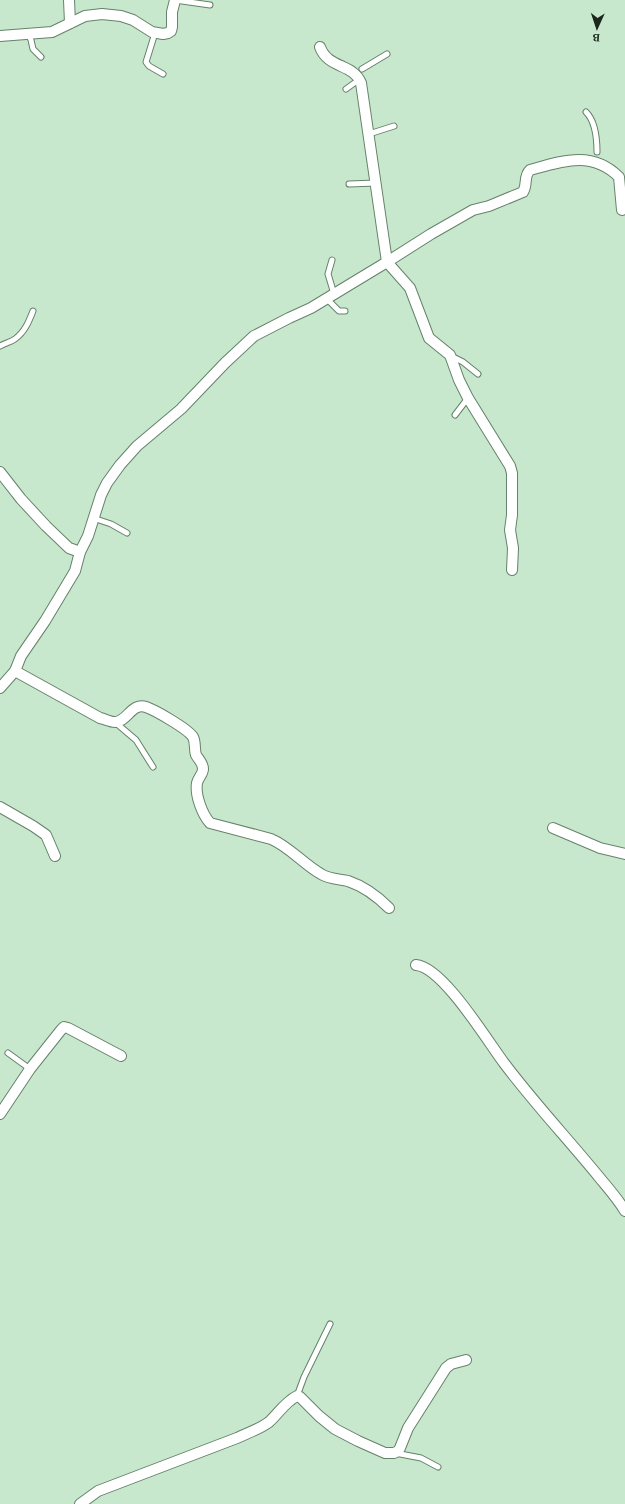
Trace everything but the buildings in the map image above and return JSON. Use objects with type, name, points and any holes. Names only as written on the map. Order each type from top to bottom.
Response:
[{"type":"street","points":[[69,0],[70,23]]},
{"type":"street","points":[[0,36],[52,32],[92,14],[114,15],[133,20],[155,33],[163,34],[171,31],[172,12],[175,0]]},
{"type":"street","points":[[320,47],[325,58],[359,73],[362,83],[387,262],[410,288],[429,338],[450,355],[459,380],[468,398],[508,460],[512,473],[512,515],[510,530],[513,548],[512,570]]},
{"type":"street","points":[[0,688],[15,671],[21,656],[45,621],[75,571],[80,552],[88,536],[101,495],[107,483],[120,465],[137,446],[192,398],[225,363],[254,336],[311,308],[431,234],[473,210],[489,206],[523,192],[525,189],[526,177],[530,170],[569,160],[596,157],[618,177],[621,189],[622,210]]},
{"type":"street","points":[[0,472],[17,494],[46,526],[69,548],[80,552]]},
{"type":"street","points":[[15,671],[100,718],[115,722],[119,721],[140,706],[146,707],[169,719],[190,733],[193,738],[195,750],[203,765],[203,770],[197,782],[197,791],[204,814],[210,823],[271,839],[280,843],[310,867],[323,875],[356,884],[380,899],[389,908]]},
{"type":"street","points":[[0,807],[46,835],[55,856]]},
{"type":"street","points":[[552,828],[600,848],[625,854]]},
{"type":"street","points":[[416,965],[425,968],[446,984],[504,1064],[582,1156],[625,1211]]},
{"type":"street","points":[[0,1114],[30,1069],[64,1028],[68,1028],[122,1056]]},
{"type":"street","points":[[80,1504],[98,1491],[237,1438],[258,1428],[267,1423],[297,1396],[336,1429],[358,1442],[386,1453],[398,1452],[408,1428],[446,1368],[451,1364],[466,1360]]},
{"type":"lane","points":[[175,0],[210,5]]},
{"type":"lane","points":[[28,33],[33,49],[41,57]]},
{"type":"lane","points":[[155,33],[146,62],[149,66],[163,74]]},
{"type":"lane","points":[[346,89],[359,73],[387,54]]},
{"type":"lane","points":[[586,112],[590,116],[597,140],[596,157]]},
{"type":"lane","points":[[369,134],[394,126]]},
{"type":"lane","points":[[349,184],[376,183]]},
{"type":"lane","points":[[332,260],[328,274],[330,296],[339,310],[344,311]]},
{"type":"lane","points":[[0,346],[15,339],[26,328],[33,311]]},
{"type":"lane","points":[[450,355],[463,362],[478,374]]},
{"type":"lane","points":[[455,415],[468,398]]},
{"type":"lane","points":[[93,518],[111,524],[127,533]]},
{"type":"lane","points":[[115,722],[136,740],[153,767]]},
{"type":"lane","points":[[8,1053],[30,1069]]},
{"type":"lane","points":[[297,1396],[304,1377],[330,1324]]},
{"type":"lane","points":[[394,1453],[421,1458],[438,1467]]}]
